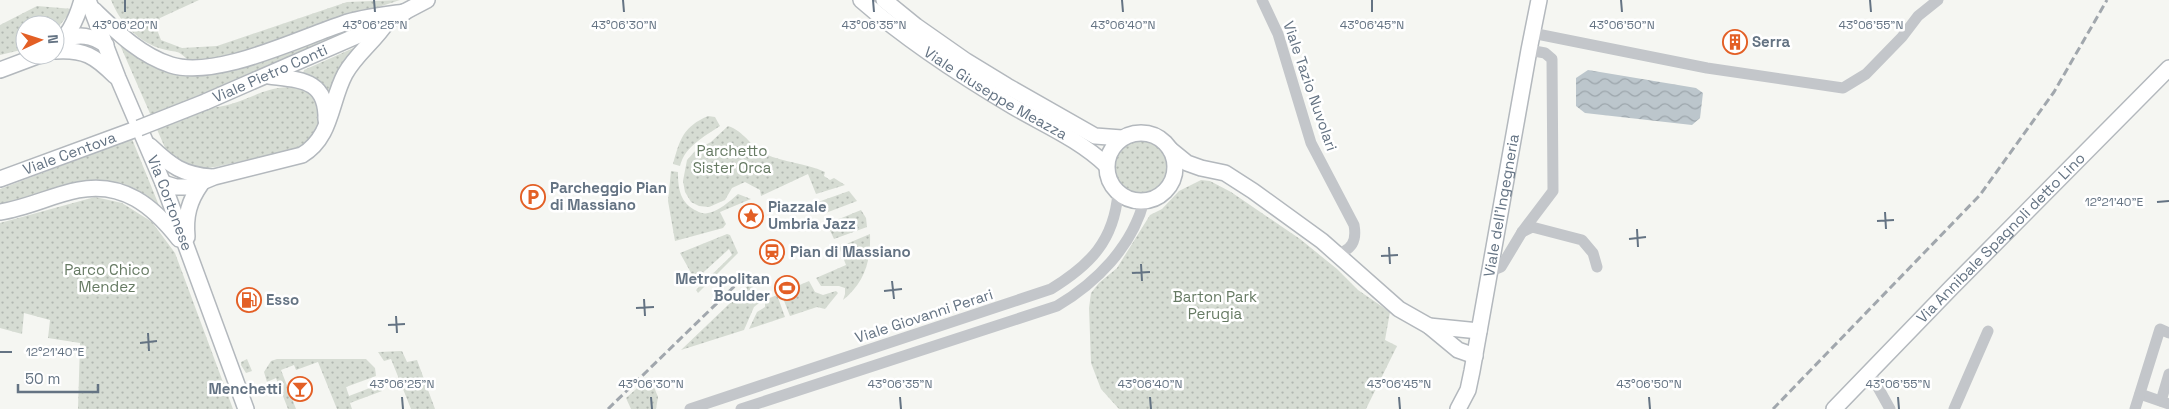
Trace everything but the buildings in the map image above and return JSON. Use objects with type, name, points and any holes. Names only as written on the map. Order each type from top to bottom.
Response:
[{"type":"street","name":"Viale Pietro Conti","points":[[139,128],[268,76],[387,22],[427,0]]},
{"type":"street","name":"Viale Giuseppe Meazza","points":[[861,0],[932,55],[1008,104],[1087,149],[1106,166]]},
{"type":"street","name":"Viale Giuseppe Meazza","points":[[884,0],[916,26],[1007,86],[1095,136],[1122,138]]},
{"type":"street","name":"Viale Tazio Nuvolari","points":[[1262,0],[1278,34],[1311,143],[1354,225],[1356,234],[1353,244],[1346,252],[1336,254]]},
{"type":"street","name":"Viale dell'Ingegneria","points":[[1458,409],[1468,390],[1475,356],[1528,50],[1539,0]]},
{"type":"street","points":[[1532,33],[1707,68],[1843,88],[1866,74],[1902,37],[1918,16],[1938,0]]},
{"type":"street","points":[[65,36],[87,3],[136,48],[150,56],[172,65],[186,68],[207,68],[252,56],[344,23],[405,12]]},
{"type":"street","name":"Via Cortonese","points":[[87,3],[146,141],[246,409]]},
{"type":"street","points":[[162,183],[183,188],[302,155],[313,148],[326,129],[344,76],[351,64],[379,36],[387,22]]},
{"type":"street","points":[[65,43],[84,35],[106,45]]},
{"type":"street","points":[[65,48],[85,53],[102,63],[118,78]]},
{"type":"street","points":[[1489,272],[1501,267],[1522,232],[1553,191],[1552,59],[1545,53],[1528,50]]},
{"type":"street","points":[[0,70],[15,64]]},
{"type":"street","name":"Via Annibale Spagnoli detto Lino","points":[[1834,409],[2169,68]]},
{"type":"street","points":[[268,76],[298,79],[310,83],[316,88],[323,97],[326,108],[326,129]]},
{"type":"street","name":"Viale Centova","points":[[1,179],[139,128]]},
{"type":"street","points":[[1201,168],[1173,181],[1161,195],[1144,201],[1135,201],[1118,193],[1109,181],[1106,166],[1108,155],[1114,145],[1122,138],[1132,133],[1144,132],[1155,135],[1187,163],[1225,173],[1246,186],[1336,254],[1399,309],[1429,326],[1458,350],[1475,356]]},
{"type":"street","points":[[146,141],[174,167],[207,180]]},
{"type":"street","points":[[1171,150],[1175,160],[1173,181]]},
{"type":"street","points":[[188,251],[187,211],[192,196],[207,180]]},
{"type":"street","points":[[0,212],[78,190],[97,188],[116,190],[138,199],[161,217],[188,251]]},
{"type":"street","name":"Viale Giovanni Perari","points":[[690,409],[1051,290],[1068,279],[1093,257],[1112,228],[1117,214],[1118,193]]},
{"type":"street","points":[[741,409],[1057,306],[1085,288],[1116,256],[1141,214],[1144,201]]},
{"type":"street","points":[[1522,232],[1532,227],[1582,240],[1593,253],[1597,268]]},
{"type":"street","points":[[1429,326],[1479,331]]},
{"type":"street","points":[[2135,409],[2160,329],[2169,333]]},
{"type":"street","points":[[1954,409],[1988,331]]},
{"type":"street","points":[[1870,373],[1890,409]]},
{"type":"street","points":[[2140,394],[2165,403],[2169,374]]},
{"type":"green space","points":[[111,0],[199,0],[160,18],[156,27],[161,40],[182,48],[217,46],[347,2],[400,0],[226,57],[192,64],[180,53],[151,45],[136,35],[119,16]]},
{"type":"green space","points":[[37,6],[73,9],[65,19],[65,15],[19,15]]},
{"type":"green space","points":[[15,17],[15,51],[0,55],[0,25]]},
{"type":"green space","points":[[363,24],[296,55],[197,107],[214,107],[230,104],[272,89],[286,87],[301,89],[316,97],[322,112],[320,127],[310,139],[298,149],[215,167],[197,169],[176,160],[166,150],[120,45],[125,45],[181,73]]},
{"type":"green space","points":[[358,46],[330,95],[325,89],[303,74],[304,70]]},
{"type":"green space","points":[[708,116],[715,117],[720,126],[691,147],[682,159],[680,166],[673,164],[678,147],[688,129]]},
{"type":"green space","name":"Parchetto Sister Orca","points":[[728,126],[734,128],[765,154],[818,169],[825,172],[824,176],[830,180],[834,178],[845,185],[816,194],[808,174],[761,196],[760,190],[745,182],[732,188],[725,200],[709,207],[699,206],[691,202],[685,192],[683,181],[687,160],[697,149],[711,142]]},
{"type":"green space","points":[[132,139],[160,208],[133,192],[0,206],[0,189]]},
{"type":"green space","points":[[1141,140],[1151,142],[1160,148],[1166,157],[1168,167],[1166,177],[1160,186],[1151,192],[1141,194],[1131,192],[1122,186],[1116,177],[1114,167],[1116,157],[1122,148],[1131,142]]},
{"type":"green space","points":[[671,171],[678,172],[681,195],[684,200],[691,208],[700,212],[707,213],[716,210],[738,194],[751,199],[720,212],[726,224],[723,228],[675,241],[668,201]]},
{"type":"green space","name":"Barton Park Perugia","points":[[1201,180],[1210,181],[1231,192],[1300,239],[1337,269],[1358,290],[1390,312],[1385,340],[1397,346],[1366,409],[1119,409],[1101,389],[1091,363],[1089,308],[1091,293],[1099,283],[1117,268],[1150,215],[1162,209],[1179,191]]},
{"type":"green space","points":[[849,191],[857,201],[823,214],[818,202]]},
{"type":"green space","name":"Parco Chico Mendez","points":[[95,197],[122,203],[152,222],[175,253],[233,409],[78,409],[80,343],[48,338],[50,320],[24,313],[22,334],[0,328],[0,223]]},
{"type":"green space","points":[[861,210],[866,218],[867,227],[834,239],[827,224]]},
{"type":"green space","points":[[727,234],[730,235],[738,253],[698,293],[696,290],[732,255],[729,249],[695,280],[680,253]]},
{"type":"green space","points":[[870,234],[869,254],[865,271],[850,293],[843,300],[845,288],[821,286],[816,278],[846,265],[839,247]]},
{"type":"green space","points":[[809,281],[815,292],[823,295],[836,291],[838,293],[825,309],[817,307],[790,316],[781,293]]},
{"type":"green space","points":[[751,283],[759,303],[754,307],[744,330],[681,350]]},
{"type":"green space","points":[[777,295],[785,317],[749,329],[757,312],[765,307],[765,300]]},
{"type":"green space","points":[[402,351],[407,362],[417,360],[435,409],[411,409],[391,359],[384,361],[378,352]]},
{"type":"green space","points":[[247,359],[252,371],[246,373],[241,362]]},
{"type":"green space","points":[[277,359],[366,359],[375,368],[376,376],[346,387],[349,396],[375,386],[378,386],[382,391],[350,403],[352,409],[337,409],[318,362],[296,370],[294,365],[281,370],[296,409],[288,409],[276,378],[267,382],[264,372],[271,361]]},
{"type":"green space","points":[[644,382],[654,387],[658,397],[656,409],[631,409],[626,398]]},
{"type":"water","points":[[1588,70],[1696,88],[1703,93],[1700,118],[1692,125],[1585,113],[1576,106],[1576,78]]},
{"type":"railway","points":[[1773,409],[1980,195],[2054,92],[2107,0]]},
{"type":"railway","points":[[608,409],[747,274]]},
{"type":"place","name":"Serra","points":[[1735,42]]},
{"type":"place","name":"Parcheggio Pian di Massiano","points":[[533,197]]},
{"type":"place","name":"Piazzale Umbria Jazz","points":[[751,216]]},
{"type":"place","name":"Pian di Massiano","points":[[772,252]]},
{"type":"place","name":"Metropolitan Boulder","points":[[787,288]]},
{"type":"place","name":"Esso","points":[[249,300]]},
{"type":"place","name":"Menchetti","points":[[300,389]]}]
